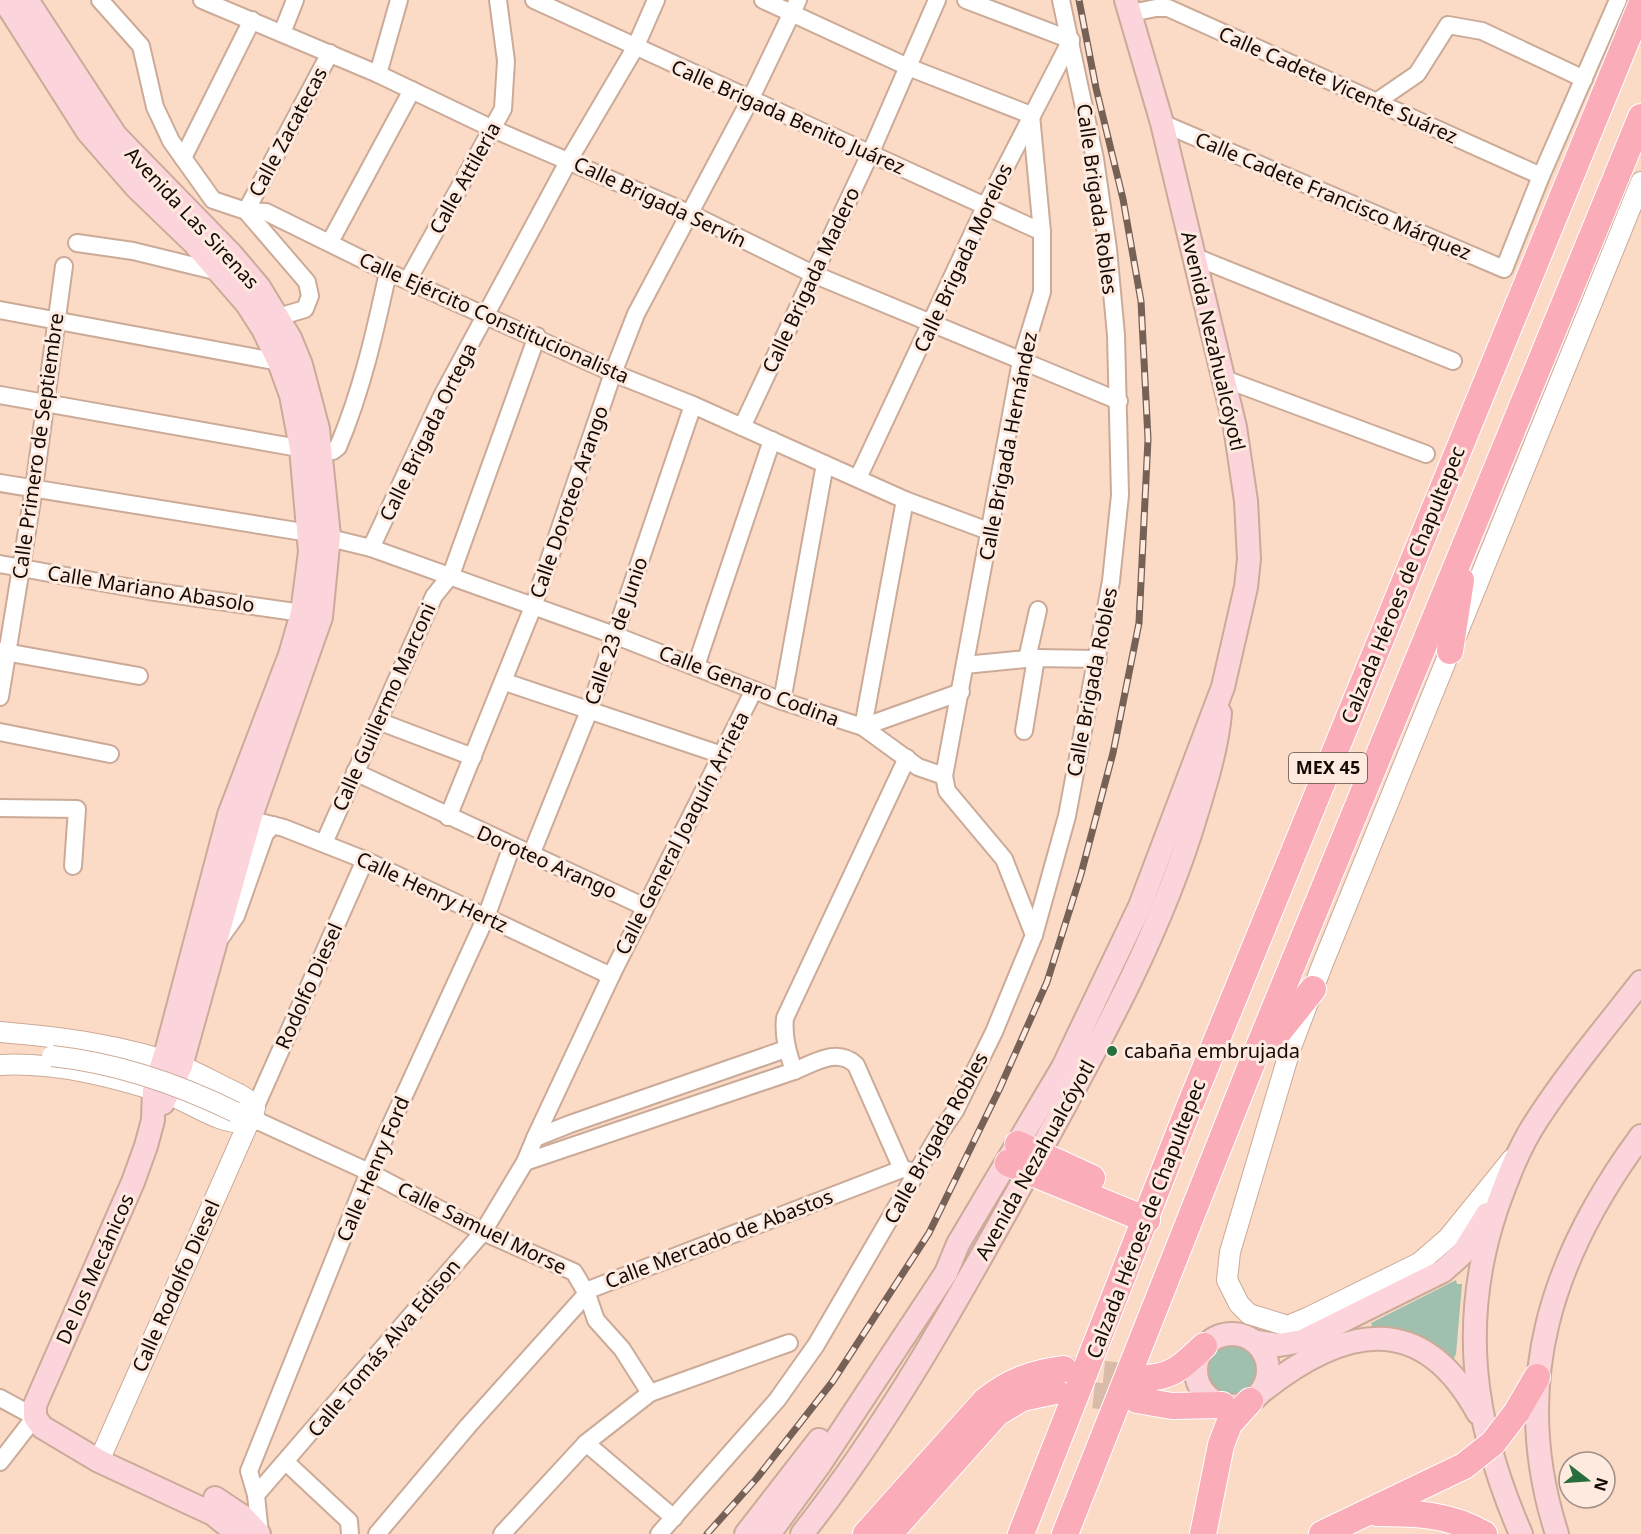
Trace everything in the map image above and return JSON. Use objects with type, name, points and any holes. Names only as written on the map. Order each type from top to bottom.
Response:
[{"type":"main road","name":"Avenida Las Sirenas","points":[[4,0],[88,132],[136,187],[220,272],[252,312],[279,362],[311,450]]},
{"type":"main road","name":"Avenida Las Sirenas","points":[[27,0],[116,135],[232,255],[259,287],[278,317],[301,365],[313,407],[311,450]]},
{"type":"main road","name":"Calzada Héroes de Chapultepec","points":[[1021,1534],[1195,1094],[1641,5]]},
{"type":"main road","name":"Avenida Nezahualcóyotl","points":[[769,1534],[820,1464],[888,1362],[946,1272],[958,1244],[980,1209],[1023,1159],[1121,1001],[1166,904],[1211,766],[1217,739],[1223,687],[1241,613],[1249,559],[1242,468],[1162,123],[1129,7]]},
{"type":"main road","name":"Calzada Héroes de Chapultepec","points":[[1065,1534],[1250,1068],[1641,117]]},
{"type":"main road","points":[[172,1064],[215,945],[239,817],[321,618],[319,535],[311,450]]},
{"type":"main road","points":[[172,1064],[239,817],[302,613],[319,535]]},
{"type":"main road","points":[[1450,651],[1467,537]]},
{"type":"main road","points":[[1521,1534],[1495,1466],[1483,1425],[1473,1343],[1476,1292],[1487,1240],[1505,1185],[1520,1150],[1558,1089],[1641,982]]},
{"type":"main road","points":[[1250,1068],[1313,989]]},
{"type":"main road","name":"De los Mecánicos","points":[[35,1417],[35,1405],[133,1182],[172,1064]]},
{"type":"main road","points":[[1557,1534],[1543,1476],[1538,1435],[1537,1377],[1551,1308],[1582,1226],[1598,1197],[1641,1136]]},
{"type":"main road","points":[[1023,1159],[1150,1212]]},
{"type":"main road","name":"Avenida Nezahualcóyotl","points":[[802,1534],[863,1453],[899,1399],[1002,1221],[1023,1159]]},
{"type":"main road","points":[[1483,1425],[1465,1393],[1435,1359],[1412,1345],[1386,1338],[1356,1340],[1330,1349],[1295,1366],[1256,1396],[1231,1406],[1172,1406],[1140,1389],[1183,1365],[1215,1337],[1227,1333],[1241,1334],[1255,1341],[1279,1345],[1302,1341],[1443,1271],[1462,1254],[1505,1185]]},
{"type":"main road","points":[[980,1209],[1002,1221]]},
{"type":"main road","name":"Avenida Nezahualcóyotl","points":[[746,1534],[845,1405],[936,1265],[958,1244]]},
{"type":"main road","points":[[1203,1534],[1221,1445],[1229,1424],[1266,1384],[1268,1366],[1266,1357],[1255,1341]]},
{"type":"main road","points":[[1204,1346],[1198,1357],[1197,1380],[1211,1400],[1222,1405]]},
{"type":"main road","points":[[866,1534],[985,1401],[1024,1377],[1059,1380],[997,1413],[889,1534]]},
{"type":"main road","points":[[1322,1534],[1464,1466],[1493,1443],[1516,1413],[1537,1377]]},
{"type":"main road","points":[[35,1417],[42,1427],[76,1445],[224,1503],[243,1516],[260,1534]]},
{"type":"main road","points":[[102,1456],[213,1514],[238,1534]]},
{"type":"main road","points":[[1370,1512],[1424,1513],[1448,1517],[1484,1534]]},
{"type":"street","name":"Calle Ejército Constitucionalista","points":[[100,0],[141,46],[155,107],[171,141],[213,200],[246,211],[266,212],[388,272],[537,336],[613,373],[693,405],[905,500],[991,532]]},
{"type":"street","name":"Calle Brigada Servín","points":[[202,0],[378,74],[493,129],[690,214],[813,274],[1119,401]]},
{"type":"street","points":[[282,33],[295,0]]},
{"type":"street","points":[[378,74],[399,0]]},
{"type":"street","name":"Calle Attileria","points":[[408,280],[503,109],[506,61],[498,0]]},
{"type":"street","name":"Calle Brigada Benito Juárez","points":[[534,0],[1042,232]]},
{"type":"street","name":"Calle Brigada Ortega","points":[[371,548],[442,396],[569,160],[635,48],[656,0]]},
{"type":"street","points":[[763,0],[795,7],[908,67],[1031,115]]},
{"type":"street","name":"Calle Brigada Madero","points":[[742,427],[870,154],[937,0]]},
{"type":"street","points":[[966,0],[1071,40]]},
{"type":"street","name":"Calle Brigada Robles","points":[[658,1534],[777,1400],[816,1345],[856,1278],[909,1171],[955,1111],[985,1051],[1034,935],[1067,816],[1111,581],[1120,495],[1119,401],[1108,249],[1095,159],[1061,0]]},
{"type":"street","points":[[1541,176],[1618,0]]},
{"type":"street","name":"Calle Doroteo Arango","points":[[448,817],[505,682],[613,373],[636,314],[750,100],[795,7]]},
{"type":"street","name":"Calle Cadete Vicente Suárez","points":[[1129,7],[1168,8],[1541,176]]},
{"type":"street","points":[[183,158],[252,20]]},
{"type":"street","points":[[1376,102],[1417,74],[1448,25],[1482,31],[1584,79]]},
{"type":"street","name":"Calle Brigada Morelos","points":[[858,478],[986,205],[1071,40]]},
{"type":"street","name":"Calle Zacatecas","points":[[246,211],[330,53]]},
{"type":"street","points":[[330,242],[412,90]]},
{"type":"street","name":"Calle Brigada Hernández","points":[[944,776],[1021,361],[1042,292],[1042,232],[1031,115]]},
{"type":"street","name":"Calle Cadete Francisco Márquez","points":[[1162,123],[1504,268],[1541,176]]},
{"type":"street","points":[[1520,1150],[1448,1239],[1419,1263],[1288,1326],[1249,1314],[1239,1304],[1227,1280],[1230,1252],[1290,1050],[1313,989],[1641,182]]},
{"type":"street","points":[[246,211],[307,282],[310,296],[305,309],[278,317]]},
{"type":"street","points":[[77,243],[133,251],[220,272]]},
{"type":"street","points":[[1193,255],[1453,361]]},
{"type":"street","name":"Calle Primero de Septiembre","points":[[0,697],[4,652],[22,568],[34,489],[55,319],[64,266]]},
{"type":"street","points":[[0,395],[311,450],[333,451],[338,447],[354,410],[369,357],[388,272]]},
{"type":"street","points":[[0,310],[279,362]]},
{"type":"street","name":"Calle Guillermo Marconi","points":[[324,843],[434,596],[451,575],[537,336]]},
{"type":"street","points":[[1222,378],[1426,454]]},
{"type":"street","name":"Calle 23 de Junio","points":[[531,855],[589,711],[693,405]]},
{"type":"street","points":[[696,666],[772,440]]},
{"type":"street","points":[[782,701],[825,465]]},
{"type":"street","name":"Calle Genaro Codina","points":[[0,483],[319,535],[371,548],[614,635],[782,701],[863,727],[918,767],[944,776]]},
{"type":"street","points":[[863,727],[905,500]]},
{"type":"street","name":"Calle Mariano Abasolo","points":[[0,564],[149,591],[302,613]]},
{"type":"street","points":[[1024,732],[1038,610]]},
{"type":"street","points":[[4,652],[139,676]]},
{"type":"street","points":[[965,666],[1032,659],[1098,659]]},
{"type":"street","points":[[505,682],[722,755]]},
{"type":"street","name":"Calle General Joaquín Arrieta","points":[[535,1138],[611,976],[754,690]]},
{"type":"street","points":[[863,727],[961,692]]},
{"type":"street","points":[[378,721],[473,757]]},
{"type":"street","points":[[0,732],[110,754]]},
{"type":"street","points":[[794,1071],[786,1049],[785,1018],[907,758]]},
{"type":"street","name":"Doroteo Arango","points":[[355,772],[645,907]]},
{"type":"street","points":[[944,776],[947,791],[1004,859],[1034,935]]},
{"type":"street","points":[[0,808],[77,809],[73,866]]},
{"type":"street","name":"Calle Henry Hertz","points":[[239,817],[273,825],[365,860],[611,976]]},
{"type":"street","points":[[215,945],[236,916],[265,834],[273,825]]},
{"type":"street","name":"Calle Henry Ford","points":[[256,1495],[249,1471],[369,1172],[486,917],[512,846]]},
{"type":"street","name":"Rodolfo Diesel","points":[[248,1114],[365,860]]},
{"type":"street","points":[[0,1032],[44,1035],[128,1052],[172,1064],[239,1094],[246,1100],[248,1114],[234,1124],[161,1093],[120,1079],[65,1068],[23,1064],[0,1065]]},
{"type":"street","name":"Calle Samuel Morse","points":[[0,1043],[29,1045],[115,1060],[173,1077],[369,1172],[483,1232],[574,1272],[587,1294],[596,1320],[622,1349],[650,1393]]},
{"type":"street","points":[[535,1138],[786,1049]]},
{"type":"street","points":[[120,1079],[128,1052]]},
{"type":"street","name":"Calle Samuel Morse","points":[[0,1056],[52,1056],[93,1061],[172,1083],[248,1114]]},
{"type":"street","points":[[525,1162],[833,1056],[852,1061],[865,1082],[909,1171]]},
{"type":"street","name":"Calle Rodolfo Diesel","points":[[102,1456],[248,1114]]},
{"type":"street","name":"Calle Tomás Alva Edison","points":[[256,1495],[287,1462],[483,1232],[525,1162],[535,1138]]},
{"type":"street","name":"Calle Mercado de Abastos","points":[[377,1534],[468,1426],[587,1294],[602,1283],[909,1171]]},
{"type":"street","points":[[1249,1314],[1255,1341]]},
{"type":"street","points":[[502,1534],[586,1443],[650,1393],[789,1343]]},
{"type":"street","points":[[0,1398],[35,1417],[0,1462]]},
{"type":"street","points":[[586,1443],[674,1518]]},
{"type":"street","points":[[287,1462],[349,1521],[350,1534]]},
{"type":"street","points":[[256,1495],[260,1534]]},
{"type":"green space","points":[[1456,1280],[1457,1284],[1462,1284],[1456,1354],[1452,1362],[1373,1329],[1371,1323]]},
{"type":"green space","points":[[1226,1344],[1236,1344],[1246,1348],[1253,1355],[1257,1370],[1253,1385],[1246,1392],[1236,1396],[1226,1396],[1216,1392],[1209,1385],[1205,1375],[1205,1365],[1209,1355],[1216,1348]]},
{"type":"tunnel","points":[[1065,1370],[1142,1378]]},
{"type":"tunnel","points":[[1055,1391],[1137,1400]]},
{"type":"railway","points":[[707,1534],[757,1478],[833,1381],[929,1233],[999,1090],[1047,982],[1081,874],[1113,753],[1139,623],[1148,439],[1141,301],[1123,199],[1096,88],[1079,0]]},
{"type":"place","name":"cabaña embrujada","points":[[1112,1051]]}]
